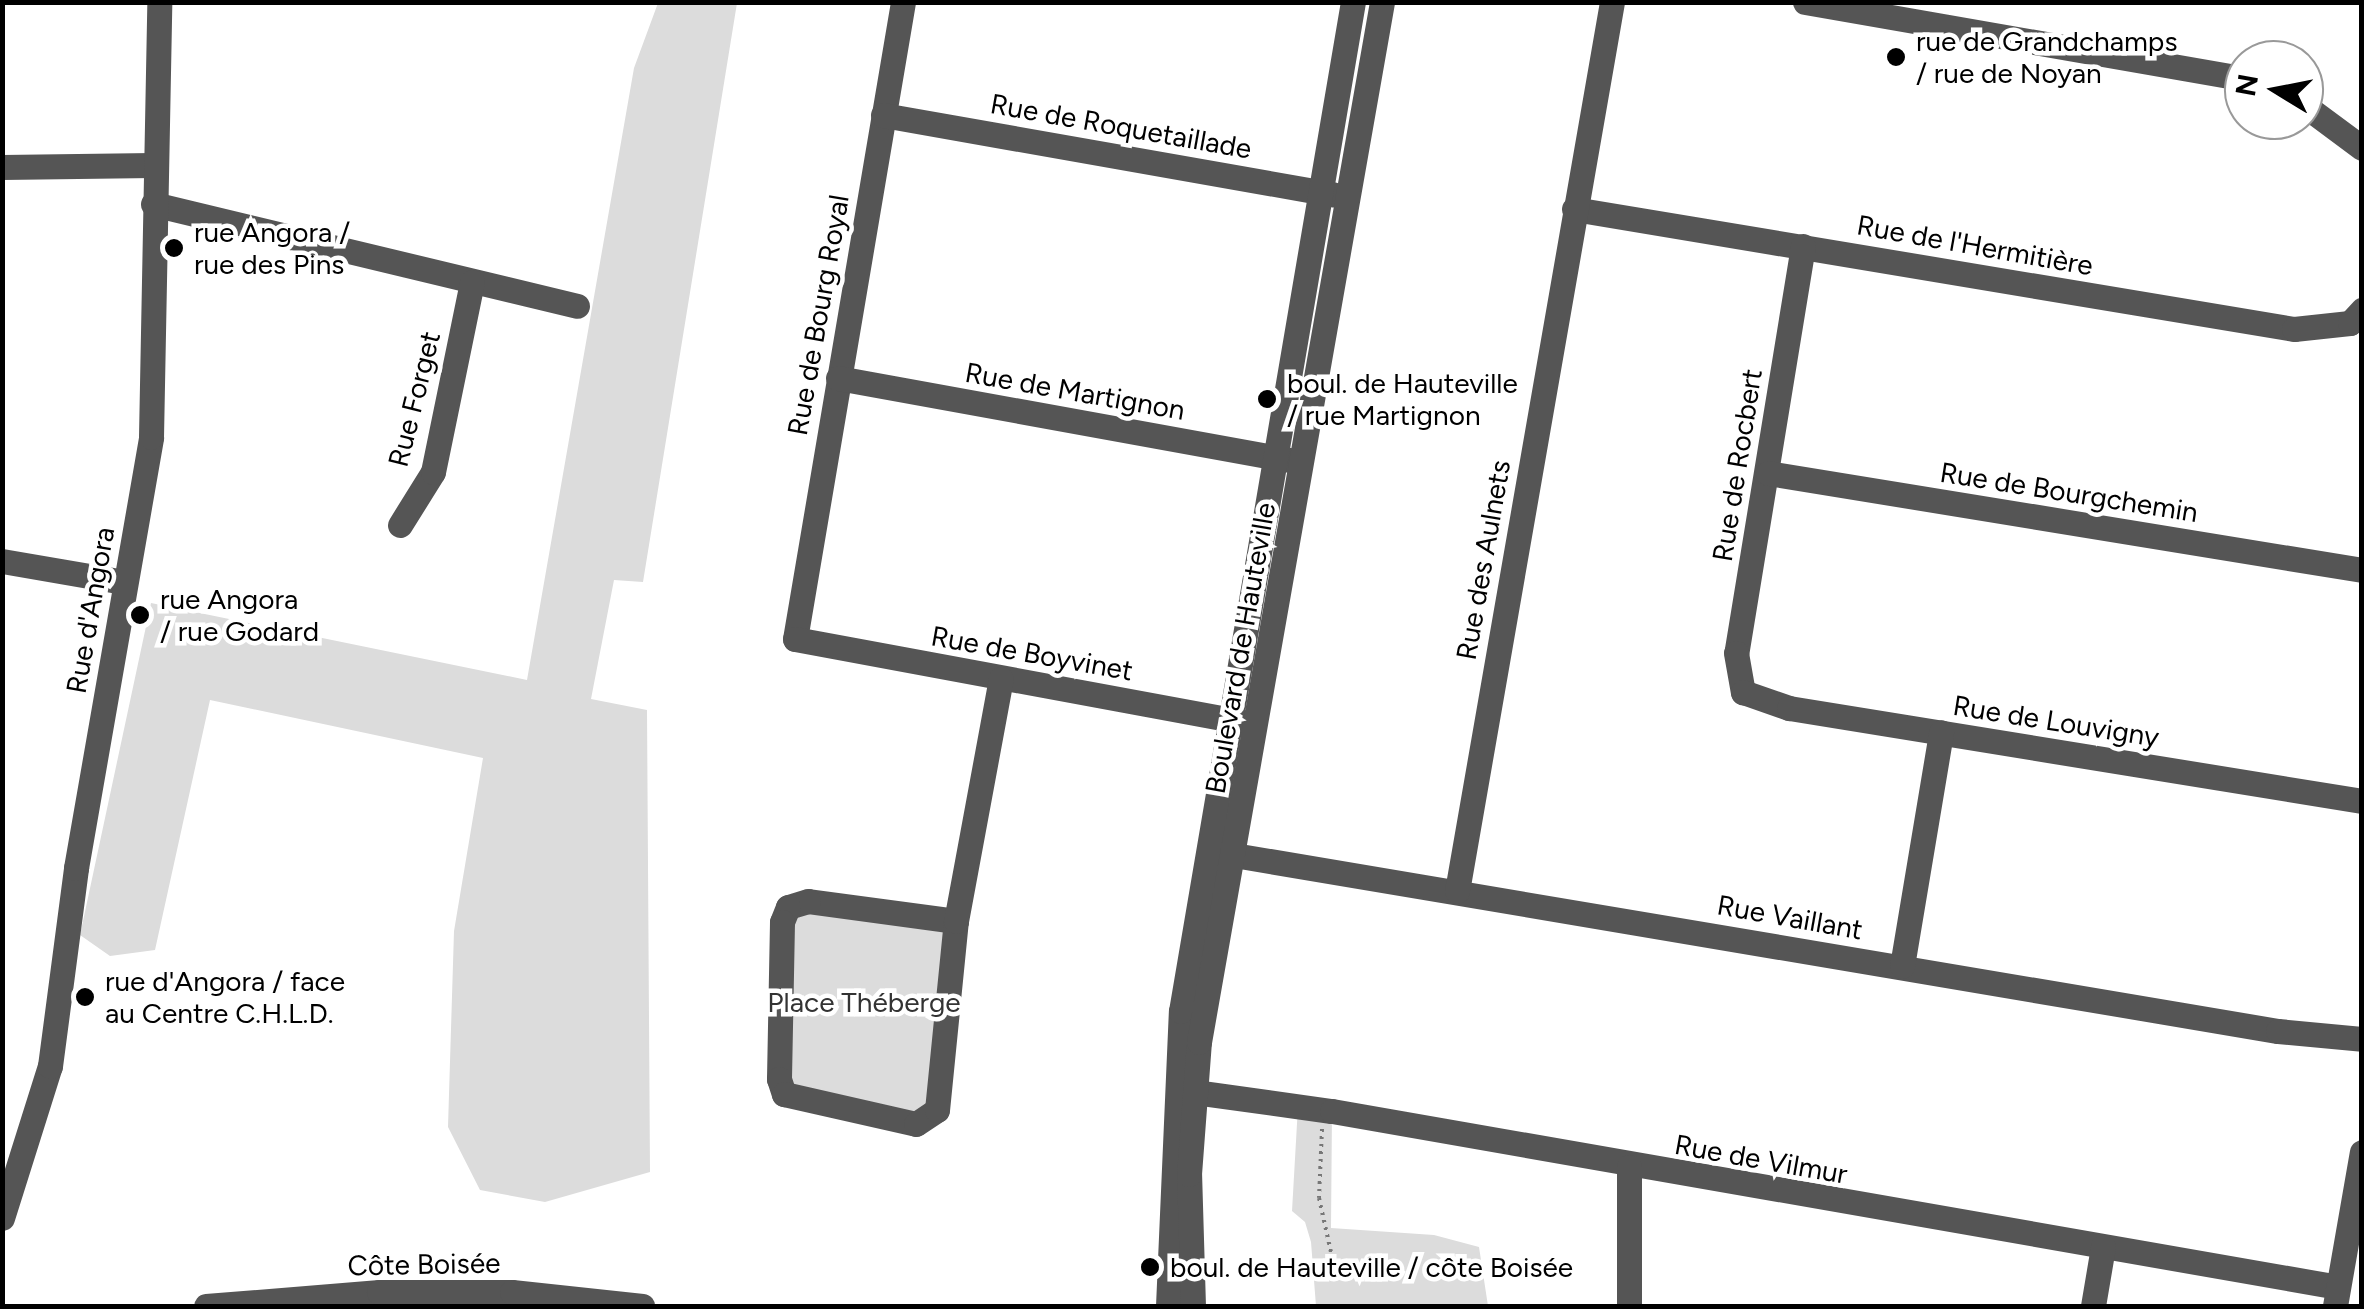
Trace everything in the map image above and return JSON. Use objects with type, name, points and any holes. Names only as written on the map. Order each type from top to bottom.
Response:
[{"type":"street","name":"Rue d'Angora","points":[[2,1218],[50,1066],[123,582],[151,438],[153,165],[159,2]]},
{"type":"street","name":"Rue de Bourg Royal","points":[[796,638],[904,2]]},
{"type":"street","name":"Boulevard de Hauteville","points":[[1168,1306],[1184,1091],[1222,853],[1232,720],[1354,2]]},
{"type":"street","name":"Boulevard de Hauteville","points":[[1222,853],[1258,725],[1382,2]]},
{"type":"street","name":"Rue des Aulnets","points":[[1457,891],[1612,2]]},
{"type":"street","points":[[1805,2],[1945,14],[2224,75]]},
{"type":"street","name":"Rue de Roquetaillade","points":[[882,116],[1348,197]]},
{"type":"street","points":[[2324,120],[2362,148]]},
{"type":"street","points":[[2,168],[153,165]]},
{"type":"street","points":[[153,204],[577,306]]},
{"type":"street","name":"Rue de l'Hermitière","points":[[1574,209],[2294,329],[2350,323],[2362,310]]},
{"type":"street","name":"Rue de Rocbert","points":[[1743,692],[1736,652],[1803,246]]},
{"type":"street","name":"Rue Forget","points":[[400,525],[433,472],[472,282]]},
{"type":"street","name":"Rue de Martignon","points":[[838,378],[1302,462]]},
{"type":"street","name":"Rue de Bourgchemin","points":[[1768,473],[2362,570]]},
{"type":"street","points":[[2,561],[123,582]]},
{"type":"street","name":"Rue de Boyvinet","points":[[796,638],[1258,725]]},
{"type":"street","points":[[956,922],[808,900],[788,906],[781,981],[784,1094],[916,1124],[929,1121],[938,1110],[956,922],[1001,679]]},
{"type":"street","name":"Rue de Louvigny","points":[[1743,692],[1789,708],[2362,801]]},
{"type":"street","points":[[1902,966],[1941,732]]},
{"type":"street","name":"Rue Vaillant","points":[[1222,853],[2278,1031],[2362,1038]]},
{"type":"street","name":"Boulevard de Hauteville","points":[[1184,1091],[1193,1306]]},
{"type":"street","name":"Rue de Vilmur","points":[[1184,1091],[1323,1110],[1628,1167],[2103,1247],[2336,1297]]},
{"type":"street","points":[[2336,1297],[2362,1152]]},
{"type":"street","points":[[1628,1167],[1628,1306]]},
{"type":"street","points":[[2093,1306],[2103,1247]]},
{"type":"street","name":"Côte Boisée","points":[[206,1306],[379,1292],[512,1292],[642,1306]]},
{"type":"path","points":[[1323,1110],[1319,1198],[1333,1260]]},
{"type":"green space","points":[[658,3],[737,3],[643,582],[614,580],[591,699],[647,710],[650,1172],[545,1202],[480,1190],[448,1127],[454,931],[483,758],[210,700],[155,950],[110,956],[80,935],[151,603],[527,680],[634,68]]},
{"type":"green space","name":"Place Théberge","points":[[788,907],[956,921],[929,1121],[784,1094]]},
{"type":"green space","points":[[1298,1106],[1332,1111],[1331,1228],[1434,1235],[1479,1247],[1488,1306],[1316,1306],[1311,1242],[1305,1222],[1292,1211]]},
{"type":"place","name":"rue de Grandchamps / rue de Noyan","points":[[1896,57]]},
{"type":"place","name":"rue Angora / rue des Pins","points":[[174,248]]},
{"type":"place","name":"boul. de Hauteville / rue Martignon","points":[[1267,399]]},
{"type":"place","name":"rue Angora / rue Godard","points":[[140,615]]},
{"type":"place","name":"rue d'Angora / face au Centre C.H.L.D.","points":[[85,997]]},
{"type":"place","name":"boul. de Hauteville / côte Boisée","points":[[1150,1267]]}]
